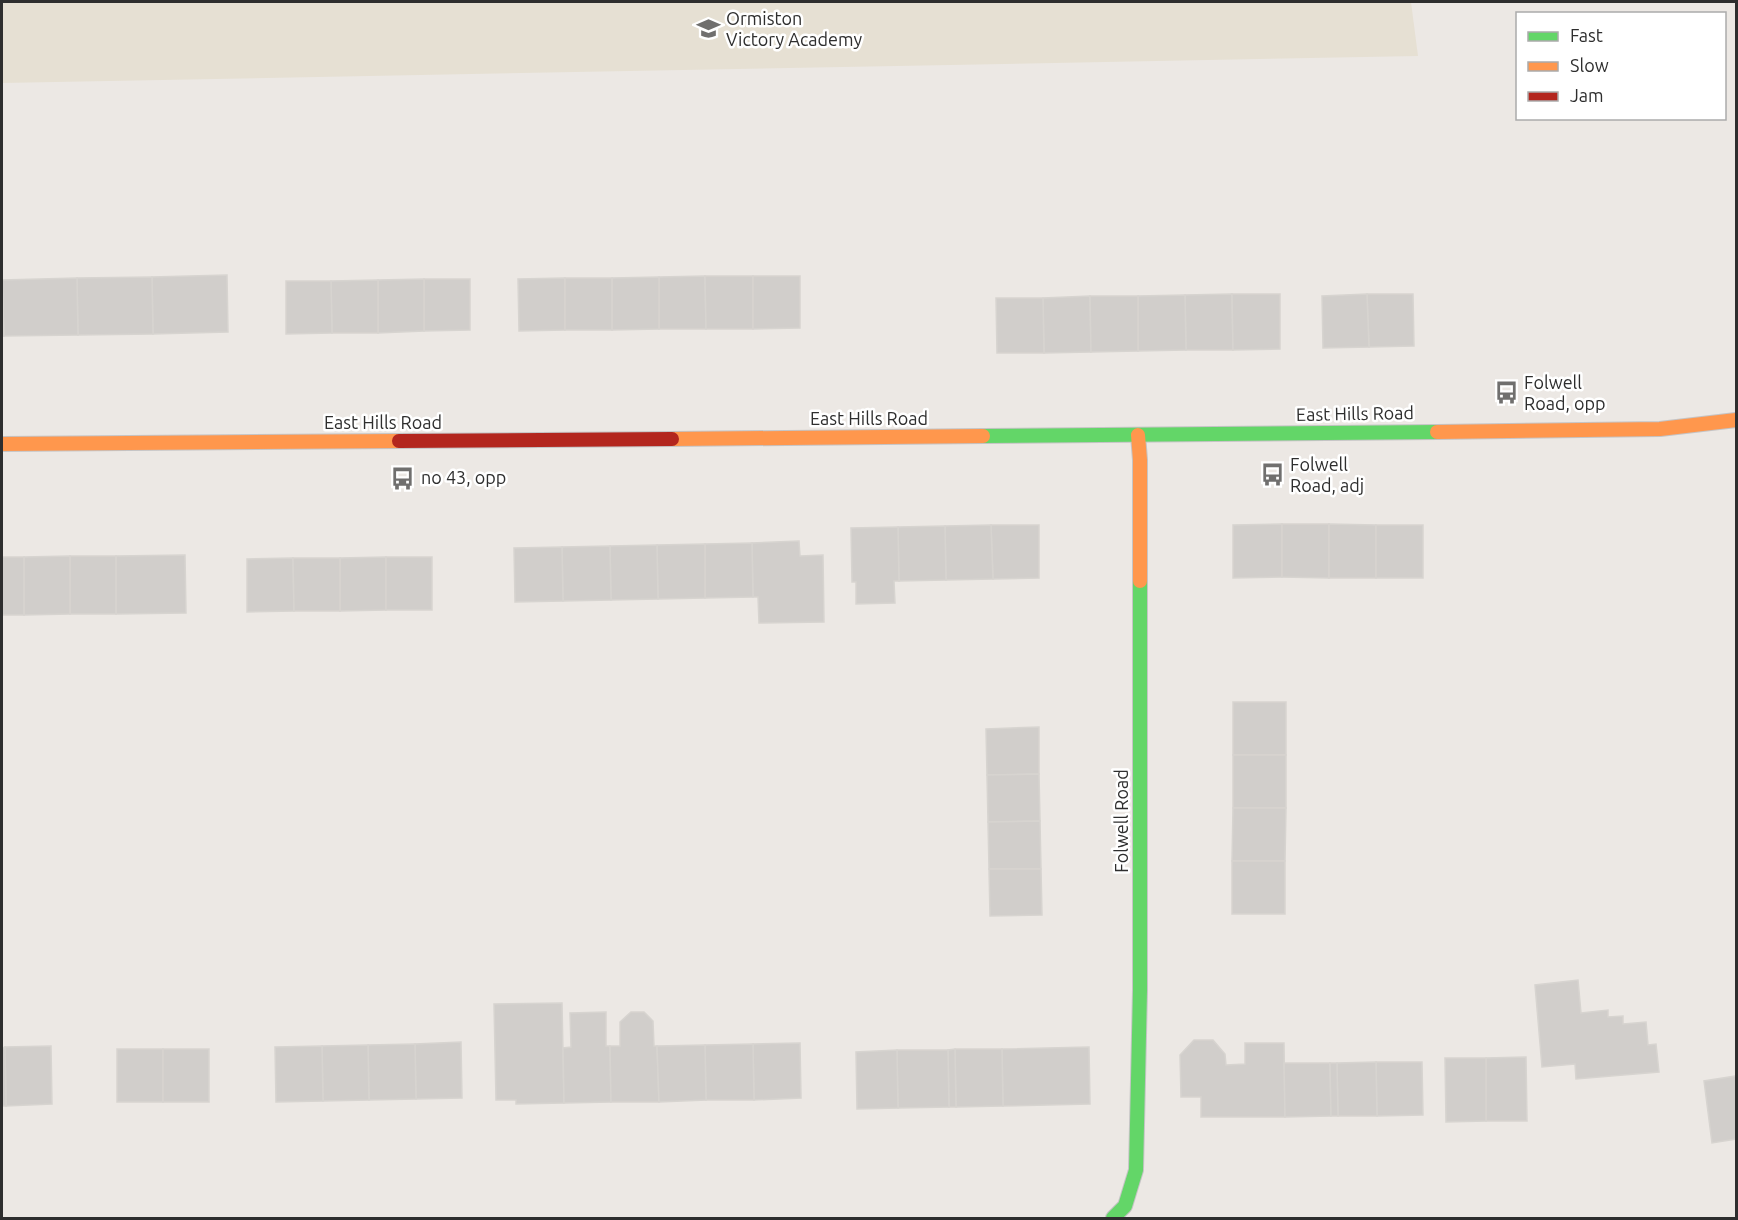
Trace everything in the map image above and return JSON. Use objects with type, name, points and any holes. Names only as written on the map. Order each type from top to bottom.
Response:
[{"type":"street","name":"East Hills Road","points":[[2,444],[1660,429],[1737,420]]},
{"type":"street","name":"Folwell Road","points":[[1113,1218],[1125,1206],[1136,1170],[1140,990],[1140,460],[1138,435]]},
{"type":"shaded area","name":"Ormiston Victory Academy","points":[[2,2],[1411,2],[1418,56],[2,83]]},
{"type":"building","points":[[227,275],[228,332],[153,334],[152,277]]},
{"type":"building","points":[[705,276],[706,329],[659,329],[659,277]]},
{"type":"building","points":[[705,276],[753,276],[753,329],[706,329]]},
{"type":"building","points":[[753,276],[800,276],[800,328],[753,329]]},
{"type":"building","points":[[152,277],[153,334],[78,335],[77,278]]},
{"type":"building","points":[[659,277],[659,329],[612,330],[612,278]]},
{"type":"building","points":[[77,278],[78,335],[4,336],[2,280]]},
{"type":"building","points":[[565,278],[565,330],[519,331],[518,279]]},
{"type":"building","points":[[565,278],[612,278],[612,330],[565,330]]},
{"type":"building","points":[[424,279],[470,279],[470,330],[424,331]]},
{"type":"building","points":[[424,279],[424,331],[378,333],[378,280]]},
{"type":"building","points":[[2,280],[4,336],[2,336]]},
{"type":"building","points":[[378,280],[378,333],[332,333],[331,281]]},
{"type":"building","points":[[286,281],[331,281],[332,333],[286,334]]},
{"type":"building","points":[[1232,294],[1233,350],[1186,350],[1185,295]]},
{"type":"building","points":[[1232,294],[1280,294],[1280,349],[1233,350]]},
{"type":"building","points":[[1367,294],[1413,294],[1414,346],[1369,347]]},
{"type":"building","points":[[1367,294],[1369,347],[1323,348],[1322,296]]},
{"type":"building","points":[[1185,295],[1186,350],[1138,351],[1138,296]]},
{"type":"building","points":[[1090,296],[1091,352],[1044,353],[1043,298]]},
{"type":"building","points":[[1090,296],[1138,296],[1138,351],[1091,352]]},
{"type":"building","points":[[996,298],[1043,298],[1044,353],[997,353]]},
{"type":"building","points":[[1282,524],[1282,577],[1233,578],[1233,525]]},
{"type":"building","points":[[1282,524],[1329,524],[1329,578],[1282,577]]},
{"type":"building","points":[[1329,524],[1376,525],[1376,578],[1329,578]]},
{"type":"building","points":[[991,525],[1039,525],[1039,578],[993,579]]},
{"type":"building","points":[[991,525],[993,579],[946,580],[945,526]]},
{"type":"building","points":[[1376,525],[1423,525],[1423,578],[1376,578]]},
{"type":"building","points":[[945,526],[946,580],[899,581],[898,527]]},
{"type":"building","points":[[898,527],[899,581],[894,581],[895,603],[856,604],[856,582],[852,582],[851,528]]},
{"type":"building","points":[[799,541],[800,556],[823,555],[824,622],[759,623],[758,597],[753,597],[752,543]]},
{"type":"building","points":[[752,543],[753,597],[705,598],[705,544]]},
{"type":"building","points":[[705,544],[705,598],[658,599],[657,545]]},
{"type":"building","points":[[657,545],[658,599],[611,600],[610,546]]},
{"type":"building","points":[[610,546],[611,600],[563,601],[562,547]]},
{"type":"building","points":[[562,547],[563,601],[515,602],[514,548]]},
{"type":"building","points":[[185,555],[186,613],[116,614],[116,556]]},
{"type":"building","points":[[70,556],[116,556],[116,614],[70,614]]},
{"type":"building","points":[[70,556],[70,614],[24,615],[24,557]]},
{"type":"building","points":[[2,557],[24,557],[24,615],[2,615]]},
{"type":"building","points":[[386,557],[386,610],[340,611],[340,558]]},
{"type":"building","points":[[386,557],[432,557],[432,610],[386,610]]},
{"type":"building","points":[[293,558],[294,611],[247,612],[247,559]]},
{"type":"building","points":[[293,558],[340,558],[340,611],[294,611]]},
{"type":"building","points":[[1233,702],[1286,702],[1286,755],[1233,755]]},
{"type":"building","points":[[1039,727],[1039,774],[987,775],[986,729]]},
{"type":"building","points":[[1233,755],[1286,755],[1286,808],[1233,808]]},
{"type":"building","points":[[1039,774],[1040,821],[988,822],[987,775]]},
{"type":"building","points":[[1233,808],[1286,808],[1285,861],[1232,861]]},
{"type":"building","points":[[1040,821],[1041,869],[989,869],[988,822]]},
{"type":"building","points":[[1232,861],[1285,861],[1285,914],[1232,914]]},
{"type":"building","points":[[989,869],[1041,869],[1042,915],[990,916]]},
{"type":"building","points":[[1578,980],[1581,1013],[1608,1010],[1608,1017],[1623,1016],[1623,1024],[1646,1022],[1648,1045],[1656,1044],[1659,1072],[1576,1079],[1575,1064],[1542,1067],[1535,985]]},
{"type":"building","points":[[562,1003],[564,1103],[516,1104],[516,1100],[496,1100],[494,1004]]},
{"type":"building","points":[[606,1012],[606,1046],[610,1046],[611,1102],[564,1103],[563,1048],[571,1047],[570,1013]]},
{"type":"building","points":[[631,1012],[644,1012],[653,1021],[654,1046],[657,1046],[659,1102],[611,1102],[610,1046],[620,1046],[620,1022]]},
{"type":"building","points":[[1194,1040],[1213,1040],[1225,1054],[1226,1065],[1245,1064],[1245,1043],[1284,1043],[1285,1117],[1201,1117],[1201,1097],[1181,1097],[1180,1055]]},
{"type":"building","points":[[461,1042],[462,1098],[416,1099],[415,1044]]},
{"type":"building","points":[[800,1043],[801,1098],[754,1100],[753,1044]]},
{"type":"building","points":[[415,1044],[416,1099],[369,1100],[368,1045]]},
{"type":"building","points":[[753,1044],[754,1100],[706,1100],[705,1045]]},
{"type":"building","points":[[368,1045],[369,1100],[323,1101],[322,1046]]},
{"type":"building","points":[[705,1045],[706,1100],[659,1102],[657,1046]]},
{"type":"building","points":[[51,1046],[52,1104],[6,1106],[5,1047]]},
{"type":"building","points":[[322,1046],[323,1101],[276,1102],[275,1047]]},
{"type":"building","points":[[5,1047],[6,1106],[2,1106],[2,1048]]},
{"type":"building","points":[[1089,1047],[1090,1104],[1003,1106],[1002,1049]]},
{"type":"building","points":[[117,1049],[163,1049],[163,1102],[117,1102]]},
{"type":"building","points":[[163,1049],[209,1049],[209,1102],[163,1102]]},
{"type":"building","points":[[955,1049],[1002,1049],[1003,1106],[956,1107]]},
{"type":"building","points":[[955,1049],[956,1107],[949,1107],[948,1050]]},
{"type":"building","points":[[897,1050],[948,1050],[949,1107],[898,1108]]},
{"type":"building","points":[[897,1050],[898,1108],[857,1109],[856,1052]]},
{"type":"building","points":[[1526,1057],[1527,1121],[1486,1121],[1486,1058]]},
{"type":"building","points":[[1445,1058],[1486,1058],[1486,1121],[1446,1122]]},
{"type":"building","points":[[1376,1062],[1422,1062],[1423,1115],[1377,1116]]},
{"type":"building","points":[[1376,1062],[1377,1116],[1338,1116],[1337,1063]]},
{"type":"building","points":[[1284,1063],[1330,1063],[1331,1116],[1285,1117]]},
{"type":"building","points":[[1330,1063],[1337,1063],[1338,1116],[1331,1116]]},
{"type":"building","points":[[1736,1076],[1736,1139],[1712,1143],[1704,1081]]},
{"type":"traffic: fast","points":[[983,436],[1437,432]]},
{"type":"traffic: fast","points":[[1113,1218],[1125,1206],[1136,1170],[1140,990],[1140,581]]},
{"type":"traffic: slow","points":[[1437,432],[1660,429],[1736,420]]},
{"type":"traffic: slow","points":[[1138,435],[1140,581]]},
{"type":"traffic: slow","points":[[672,439],[983,436]]},
{"type":"traffic: slow","points":[[2,444],[399,441]]},
{"type":"traffic: jam","points":[[399,441],[672,439]]},
{"type":"place","name":"Ormiston Victory Academy","points":[[708,29]]},
{"type":"place","name":"Folwell Road, opp","points":[[1506,393]]},
{"type":"place","name":"Folwell Road, adj","points":[[1272,475]]},
{"type":"place","name":"no 43, opp","points":[[403,478]]}]
